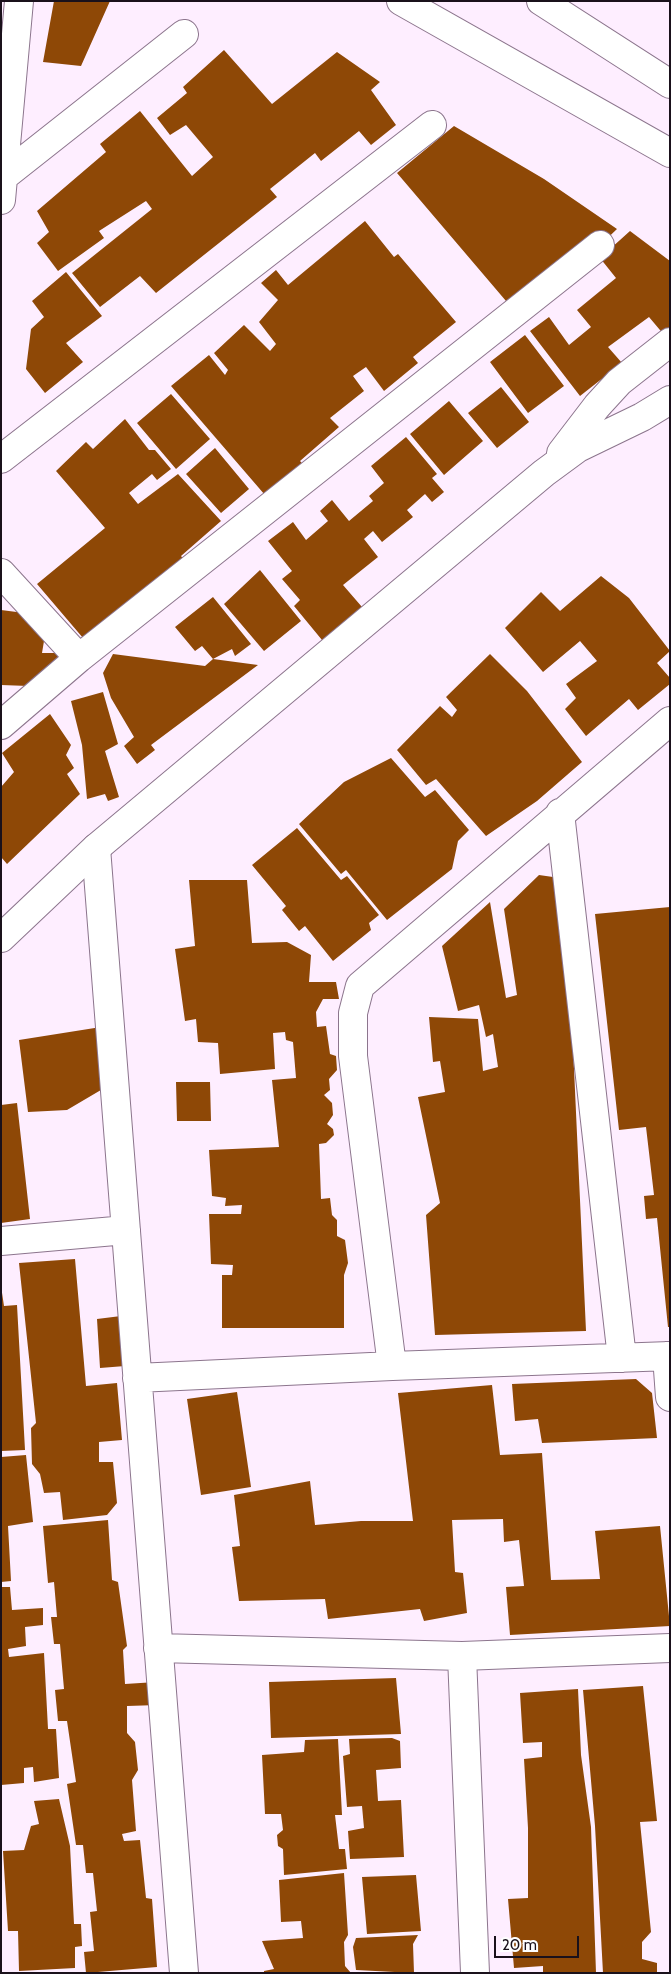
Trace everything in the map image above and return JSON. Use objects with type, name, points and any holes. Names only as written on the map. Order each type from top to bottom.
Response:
[{"type":"main road","points":[[2,188],[18,1]]},
{"type":"main road","points":[[401,1],[670,154]]},
{"type":"main road","points":[[541,1],[670,84]]},
{"type":"main road","points":[[2,188],[184,34]]},
{"type":"main road","points":[[1,459],[432,125]]},
{"type":"main road","points":[[1,725],[79,658],[600,245]]},
{"type":"main road","points":[[544,473],[575,437],[597,406],[620,382],[670,342]]},
{"type":"main road","points":[[1,938],[96,848],[544,473],[578,448],[642,417],[670,400]]},
{"type":"main road","points":[[1,573],[79,658]]},
{"type":"main road","points":[[392,1366],[353,1056],[353,1013],[360,986],[670,721]]},
{"type":"main road","points":[[560,814],[622,1358]]},
{"type":"main road","points":[[96,848],[184,1973]]},
{"type":"main road","points":[[1,1242],[126,1230]]},
{"type":"main road","points":[[137,1378],[668,1356],[670,1397]]},
{"type":"main road","points":[[158,1648],[462,1656],[670,1648]]},
{"type":"main road","points":[[462,1656],[475,1973]]},
{"type":"building","points":[[54,1],[110,1],[81,66],[43,62]]},
{"type":"building","points":[[224,50],[272,104],[337,52],[380,82],[371,90],[396,125],[371,145],[359,131],[321,161],[315,153],[270,189],[277,197],[156,293],[140,276],[100,307],[72,273],[152,209],[146,201],[99,231],[104,238],[58,271],[37,243],[49,232],[37,211],[106,152],[100,144],[140,111],[192,176],[213,157],[186,125],[170,135],[157,118],[187,93],[183,87]]},
{"type":"building","points":[[454,126],[544,179],[617,229],[593,252],[584,242],[506,301],[397,173]]},
{"type":"building","points":[[365,221],[394,257],[398,254],[456,322],[413,357],[418,363],[384,391],[366,367],[353,376],[364,391],[330,418],[339,427],[300,461],[309,471],[271,502],[171,386],[209,355],[225,375],[228,370],[214,353],[244,325],[270,351],[276,344],[259,322],[278,300],[261,283],[276,270],[288,285]]},
{"type":"building","points":[[630,231],[670,261],[670,333],[665,336],[649,317],[608,347],[622,363],[580,396],[530,331],[549,317],[569,345],[591,327],[577,310],[616,278],[600,258]]},
{"type":"building","points":[[66,272],[102,316],[66,343],[83,362],[45,393],[26,369],[31,329],[44,317],[32,301]]},
{"type":"building","points":[[525,335],[564,386],[528,413],[490,362]]},
{"type":"building","points":[[501,387],[529,422],[497,448],[468,413]]},
{"type":"building","points":[[171,394],[210,439],[176,469],[137,423]]},
{"type":"building","points":[[449,401],[483,441],[444,475],[410,434]]},
{"type":"building","points":[[125,419],[149,450],[155,450],[171,469],[157,480],[152,474],[129,493],[138,504],[178,474],[221,521],[181,556],[185,561],[89,645],[37,584],[105,528],[56,471],[86,442],[93,449]]},
{"type":"building","points":[[406,437],[437,474],[432,478],[444,492],[432,502],[425,494],[407,510],[413,517],[382,542],[373,531],[364,539],[378,557],[343,585],[362,607],[322,640],[294,606],[300,600],[282,579],[292,571],[268,541],[293,522],[306,540],[328,521],[320,511],[332,500],[349,521],[373,501],[369,496],[384,483],[371,466]]},
{"type":"building","points":[[215,448],[249,489],[221,513],[186,474]]},
{"type":"building","points":[[260,570],[301,621],[264,651],[224,604]]},
{"type":"building","points":[[601,576],[629,598],[670,651],[657,663],[670,678],[670,684],[638,710],[629,699],[586,736],[565,709],[576,698],[566,684],[597,661],[580,641],[543,672],[505,628],[541,592],[560,611]]},
{"type":"building","points":[[213,597],[251,644],[235,656],[232,649],[213,659],[202,646],[195,651],[175,627]]},
{"type":"building","points":[[1,610],[32,614],[45,635],[42,653],[58,653],[56,687],[1,685]]},
{"type":"building","points":[[113,654],[205,666],[213,659],[258,665],[151,745],[155,750],[137,764],[124,746],[134,737],[111,698],[103,673]]},
{"type":"building","points":[[490,654],[527,691],[582,762],[537,801],[486,836],[436,779],[426,785],[397,750],[440,706],[452,717],[457,710],[446,697]]},
{"type":"building","points":[[103,692],[118,744],[105,751],[119,797],[108,801],[105,794],[87,799],[82,745],[71,701]]},
{"type":"building","points":[[50,714],[71,745],[66,755],[74,768],[67,774],[80,794],[7,864],[1,857],[1,787],[14,772],[2,753]]},
{"type":"building","points":[[391,758],[425,797],[435,790],[469,830],[458,841],[452,869],[387,920],[346,870],[341,874],[299,824],[344,782]]},
{"type":"building","points":[[297,828],[341,880],[347,876],[379,915],[369,923],[371,930],[333,961],[305,926],[299,931],[282,910],[286,906],[252,865]]},
{"type":"building","points":[[539,875],[553,877],[573,1047],[586,1331],[435,1335],[426,1215],[440,1203],[418,1097],[445,1092],[440,1061],[433,1062],[429,1017],[478,1019],[483,1071],[498,1067],[493,1034],[486,1037],[479,1005],[458,1011],[442,946],[490,902],[506,998],[517,995],[504,909]]},
{"type":"building","points":[[189,880],[247,880],[252,943],[287,942],[311,955],[309,982],[336,982],[339,999],[323,999],[316,1012],[317,1027],[326,1026],[330,1054],[336,1056],[337,1070],[329,1079],[330,1090],[324,1095],[332,1103],[333,1115],[327,1124],[333,1129],[334,1135],[326,1143],[319,1144],[321,1199],[330,1198],[332,1215],[337,1220],[337,1236],[345,1240],[348,1263],[344,1275],[344,1328],[222,1328],[222,1275],[232,1275],[233,1265],[211,1264],[209,1214],[241,1214],[242,1205],[225,1206],[226,1198],[212,1196],[209,1150],[279,1147],[272,1080],[296,1078],[293,1042],[286,1040],[285,1032],[273,1033],[275,1069],[220,1074],[218,1043],[198,1042],[196,1019],[185,1021],[175,949],[195,946]]},
{"type":"building","points":[[670,907],[670,1327],[668,1327],[657,1218],[646,1219],[644,1196],[654,1195],[646,1127],[619,1130],[595,914]]},
{"type":"building","points":[[101,1027],[106,1087],[67,1110],[28,1112],[19,1040]]},
{"type":"building","points":[[176,1082],[210,1082],[211,1121],[177,1121]]},
{"type":"building","points":[[17,1103],[30,1219],[1,1223],[1,1105]]},
{"type":"building","points":[[75,1259],[86,1386],[117,1383],[122,1440],[99,1442],[99,1462],[113,1462],[117,1503],[107,1515],[63,1520],[60,1492],[44,1493],[40,1474],[32,1464],[31,1428],[36,1423],[19,1263]]},
{"type":"building","points":[[1,1286],[4,1306],[17,1305],[25,1450],[1,1451]]},
{"type":"building","points":[[121,1316],[125,1366],[100,1368],[97,1319]]},
{"type":"building","points":[[636,1379],[652,1393],[657,1438],[542,1443],[538,1419],[515,1421],[512,1384]]},
{"type":"building","points":[[492,1385],[500,1455],[542,1453],[551,1580],[600,1579],[595,1531],[660,1526],[670,1626],[510,1635],[506,1587],[524,1586],[519,1540],[504,1542],[503,1519],[452,1520],[455,1572],[463,1573],[467,1613],[424,1621],[420,1609],[328,1619],[325,1599],[239,1601],[232,1547],[240,1546],[234,1495],[310,1481],[315,1525],[361,1521],[413,1521],[398,1393]]},
{"type":"building","points":[[237,1392],[251,1487],[201,1495],[187,1399]]},
{"type":"building","points":[[26,1455],[33,1522],[8,1526],[11,1581],[1,1582],[1,1457]]},
{"type":"building","points":[[108,1520],[112,1580],[118,1582],[127,1646],[123,1650],[125,1684],[156,1682],[158,1705],[127,1706],[127,1733],[135,1742],[138,1770],[132,1780],[136,1831],[122,1834],[124,1841],[140,1840],[146,1898],[152,1899],[157,1967],[86,1973],[84,1952],[94,1951],[90,1912],[97,1911],[93,1873],[86,1873],[83,1845],[76,1845],[67,1784],[76,1782],[67,1721],[58,1721],[55,1690],[64,1689],[60,1644],[54,1644],[51,1617],[57,1617],[54,1582],[48,1583],[43,1526]]},
{"type":"building","points":[[1,1587],[10,1587],[12,1610],[43,1608],[43,1625],[25,1627],[26,1646],[8,1649],[9,1657],[44,1653],[48,1729],[56,1729],[59,1778],[34,1782],[33,1767],[24,1768],[24,1783],[1,1785]]},
{"type":"building","points":[[396,1678],[401,1734],[271,1738],[269,1682]]},
{"type":"building","points":[[643,1686],[657,1821],[640,1822],[651,1932],[642,1942],[642,1959],[657,1963],[657,1973],[603,1973],[595,1826],[583,1690]]},
{"type":"building","points":[[578,1689],[581,1755],[591,1827],[596,1973],[543,1973],[543,1966],[514,1968],[508,1899],[528,1898],[528,1828],[524,1759],[542,1757],[542,1742],[523,1743],[520,1693]]},
{"type":"building","points":[[392,1738],[400,1741],[401,1768],[376,1770],[378,1801],[401,1800],[404,1857],[350,1859],[348,1831],[364,1828],[362,1806],[347,1807],[343,1756],[350,1754],[349,1739]]},
{"type":"building","points":[[338,1739],[342,1815],[335,1815],[339,1849],[345,1849],[347,1869],[284,1875],[283,1849],[278,1846],[277,1835],[283,1830],[281,1814],[265,1814],[262,1755],[304,1752],[305,1740]]},
{"type":"building","points":[[59,1799],[70,1846],[74,1924],[81,1924],[82,1946],[75,1947],[75,1968],[19,1971],[18,1931],[8,1931],[3,1851],[24,1850],[31,1826],[39,1824],[34,1801]]},
{"type":"building","points":[[344,1873],[348,1935],[344,1942],[345,1966],[351,1973],[264,1973],[264,1971],[274,1969],[262,1941],[303,1938],[301,1921],[281,1922],[279,1880]]},
{"type":"building","points":[[416,1875],[421,1931],[367,1934],[362,1877]]},
{"type":"building","points":[[418,1935],[413,1944],[414,1973],[356,1970],[353,1947],[356,1938]]}]
